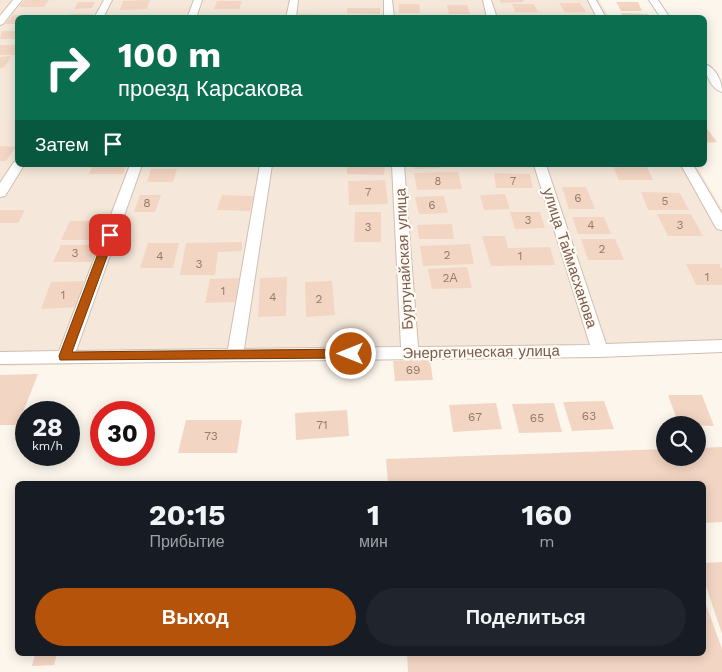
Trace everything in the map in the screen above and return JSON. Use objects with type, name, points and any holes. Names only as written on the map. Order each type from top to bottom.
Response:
[{"type":"street","points":[[0,22],[18,0]]},
{"type":"street","points":[[100,15],[108,0]]},
{"type":"street","points":[[192,15],[198,0]]},
{"type":"street","points":[[292,15],[294,0]]},
{"type":"street","points":[[388,0],[389,15]]},
{"type":"street","points":[[487,0],[491,15]]},
{"type":"street","points":[[592,0],[600,15]]},
{"type":"street","points":[[652,0],[664,15]]},
{"type":"street","points":[[707,70],[722,89]]},
{"type":"street","points":[[0,192],[17,167]]},
{"type":"street","points":[[65,356],[135,167]]},
{"type":"street","points":[[235,355],[266,167]]},
{"type":"street","name":"Буртунайская улица","points":[[398,167],[410,353]]},
{"type":"street","name":"улица Таймасханова","points":[[541,167],[600,351]]},
{"type":"street","points":[[688,167],[722,226]]},
{"type":"street","name":"Энергетическая улица","points":[[0,358],[600,351],[722,346]]},
{"type":"shaded area","points":[[0,0],[599,0],[608,15],[15,15],[15,167],[697,167],[722,209],[722,351],[0,366]]},
{"type":"building","points":[[25,0],[49,0],[44,7],[19,7]]},
{"type":"building","points":[[150,0],[147,9],[120,10],[123,1]]},
{"type":"building","points":[[500,0],[523,0],[524,2],[501,3]]},
{"type":"building","points":[[217,1],[242,1],[239,9],[214,9]]},
{"type":"building","points":[[78,2],[95,2],[92,8],[74,9]]},
{"type":"building","points":[[616,2],[638,2],[642,11],[621,11]]},
{"type":"building","points":[[559,3],[580,3],[586,12],[565,12]]},
{"type":"building","points":[[399,4],[419,4],[420,13],[399,13]]},
{"type":"building","points":[[512,4],[534,4],[538,12],[515,12]]},
{"type":"building","points":[[447,5],[467,5],[470,14],[449,14]]},
{"type":"building","points":[[347,8],[380,8],[380,14],[347,13]]},
{"type":"building","points":[[621,13],[648,15],[622,15]]},
{"type":"building","points":[[71,14],[93,14],[92,15]]},
{"type":"building","points":[[13,15],[15,15],[15,24],[5,24]]},
{"type":"building","points":[[2,31],[15,31],[15,39],[0,39]]},
{"type":"building","points":[[0,45],[15,45],[15,55],[0,55]]},
{"type":"building","points":[[11,56],[5,67],[0,68],[0,57]]},
{"type":"building","points":[[707,129],[717,142],[707,143]]},
{"type":"building","points":[[0,146],[15,147],[6,161],[0,161]]},
{"type":"building","points":[[92,167],[125,167],[123,174],[89,174]]},
{"type":"building","points":[[347,167],[385,167],[384,175],[347,174]]},
{"type":"building","points":[[414,167],[441,168],[415,169]]},
{"type":"building","points":[[613,167],[647,167],[653,180],[619,180]]},
{"type":"building","points":[[151,169],[177,169],[173,182],[147,182]]},
{"type":"building","points":[[458,172],[462,189],[417,190],[414,173]]},
{"type":"building","points":[[494,173],[530,174],[533,188],[496,188]]},
{"type":"building","points":[[385,180],[388,204],[349,205],[348,181]]},
{"type":"building","points":[[562,187],[586,187],[595,209],[569,209]]},
{"type":"building","points":[[641,192],[680,193],[689,210],[648,210]]},
{"type":"building","points":[[505,194],[510,209],[484,210],[480,195]]},
{"type":"building","points":[[140,195],[161,195],[155,212],[134,212]]},
{"type":"building","points":[[222,195],[254,196],[250,211],[217,210]]},
{"type":"building","points":[[444,196],[448,213],[419,214],[415,197]]},
{"type":"building","points":[[0,210],[25,210],[18,223],[0,223]]},
{"type":"building","points":[[355,212],[381,212],[381,242],[354,242]]},
{"type":"building","points":[[510,212],[540,212],[545,228],[515,229]]},
{"type":"building","points":[[657,214],[691,214],[703,236],[668,236]]},
{"type":"building","points":[[572,217],[604,217],[611,234],[578,234]]},
{"type":"building","points":[[70,221],[103,221],[95,240],[61,240]]},
{"type":"building","points":[[452,224],[454,239],[419,239],[417,225]]},
{"type":"building","points":[[482,236],[505,236],[508,248],[550,247],[555,265],[491,266]]},
{"type":"building","points":[[581,239],[615,239],[624,260],[588,260]]},
{"type":"building","points":[[242,242],[242,251],[218,252],[215,275],[180,275],[186,243]]},
{"type":"building","points":[[148,243],[179,243],[173,268],[140,268]]},
{"type":"building","points":[[470,244],[474,264],[423,266],[420,246]]},
{"type":"building","points":[[61,245],[97,245],[91,262],[53,262]]},
{"type":"building","points":[[686,264],[719,264],[722,269],[722,285],[696,285]]},
{"type":"building","points":[[467,267],[472,288],[432,289],[428,269]]},
{"type":"building","points":[[287,277],[286,316],[258,317],[260,278]]},
{"type":"building","points":[[239,278],[235,302],[205,303],[210,279]]},
{"type":"building","points":[[84,281],[76,307],[41,309],[51,282]]},
{"type":"building","points":[[332,281],[335,315],[306,317],[305,282]]},
{"type":"building","points":[[430,360],[433,380],[395,381],[393,361]]},
{"type":"building","points":[[38,374],[27,401],[15,401],[15,425],[0,425],[0,375]]},
{"type":"building","points":[[668,395],[702,395],[714,426],[706,426],[706,416],[676,416]]},
{"type":"building","points":[[604,401],[614,429],[572,431],[563,402]]},
{"type":"building","points":[[496,403],[502,429],[453,432],[449,405]]},
{"type":"building","points":[[554,403],[562,432],[519,433],[512,404]]},
{"type":"building","points":[[347,410],[349,436],[296,440],[295,413]]},
{"type":"building","points":[[186,420],[242,420],[237,453],[178,453]]},
{"type":"building","points":[[722,447],[722,522],[706,523],[706,481],[388,481],[386,459],[656,449],[656,466],[706,466],[706,448]]},
{"type":"building","points":[[722,562],[722,634],[706,586],[706,563]]},
{"type":"building","points":[[706,605],[722,649],[722,672],[408,672],[407,656],[706,656]]},
{"type":"building","points":[[34,656],[56,656],[54,665],[32,666]]},
{"type":"route","points":[[110,235],[65,356],[351,354]]}]
